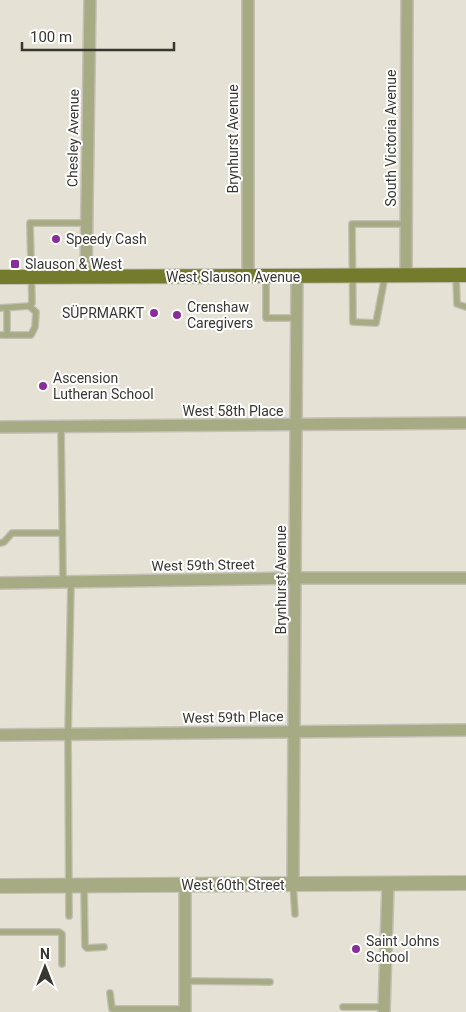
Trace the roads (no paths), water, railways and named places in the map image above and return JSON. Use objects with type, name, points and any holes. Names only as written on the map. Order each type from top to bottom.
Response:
[{"type":"main road","name":"West Slauson Avenue","points":[[0,278],[461,275]]},
{"type":"street","name":"Chesley Avenue","points":[[86,277],[90,0]]},
{"type":"street","name":"Brynhurst Avenue","points":[[248,0],[248,277]]},
{"type":"street","name":"South Victoria Avenue","points":[[406,276],[407,0]]},
{"type":"street","name":"Brynhurst Avenue","points":[[294,884],[296,277]]},
{"type":"street","name":"West 58th Place","points":[[0,427],[296,426],[466,423]]},
{"type":"street","name":"West 59th Street","points":[[0,583],[296,578],[466,578]]},
{"type":"street","name":"West 59th Place","points":[[0,735],[466,730]]},
{"type":"street","points":[[384,1009],[388,883]]},
{"type":"street","name":"West 60th Street","points":[[0,886],[466,883]]},
{"type":"street","points":[[185,885],[185,1010]]},
{"type":"lane","points":[[31,308],[30,223],[87,223]]},
{"type":"lane","points":[[385,276],[376,323],[353,322],[352,224],[406,224]]},
{"type":"lane","points":[[461,275],[457,304],[466,307]]},
{"type":"lane","points":[[266,277],[266,318],[296,318]]},
{"type":"lane","points":[[7,335],[8,307]]},
{"type":"lane","points":[[0,308],[31,308],[36,312],[35,327],[31,335],[0,335]]},
{"type":"lane","points":[[61,426],[62,533],[67,582],[69,916]]},
{"type":"lane","points":[[0,543],[4,542],[12,533],[62,533]]},
{"type":"lane","points":[[294,884],[295,914]]},
{"type":"lane","points":[[84,886],[85,946],[86,948],[104,947]]},
{"type":"lane","points":[[0,932],[59,932],[62,934],[62,964]]},
{"type":"lane","points":[[185,981],[270,982]]},
{"type":"lane","points":[[110,993],[112,1009],[185,1010]]},
{"type":"lane","points":[[343,1007],[384,1009]]},
{"type":"place","name":"Speedy Cash","points":[[56,239]]},
{"type":"place","name":"Slauson & West","points":[[15,264]]},
{"type":"place","name":"SÜPRMARKT","points":[[154,313]]},
{"type":"place","name":"Crenshaw Caregivers","points":[[177,315]]},
{"type":"place","name":"Ascension Lutheran School","points":[[43,386]]},
{"type":"place","name":"Saint Johns School","points":[[356,949]]}]
